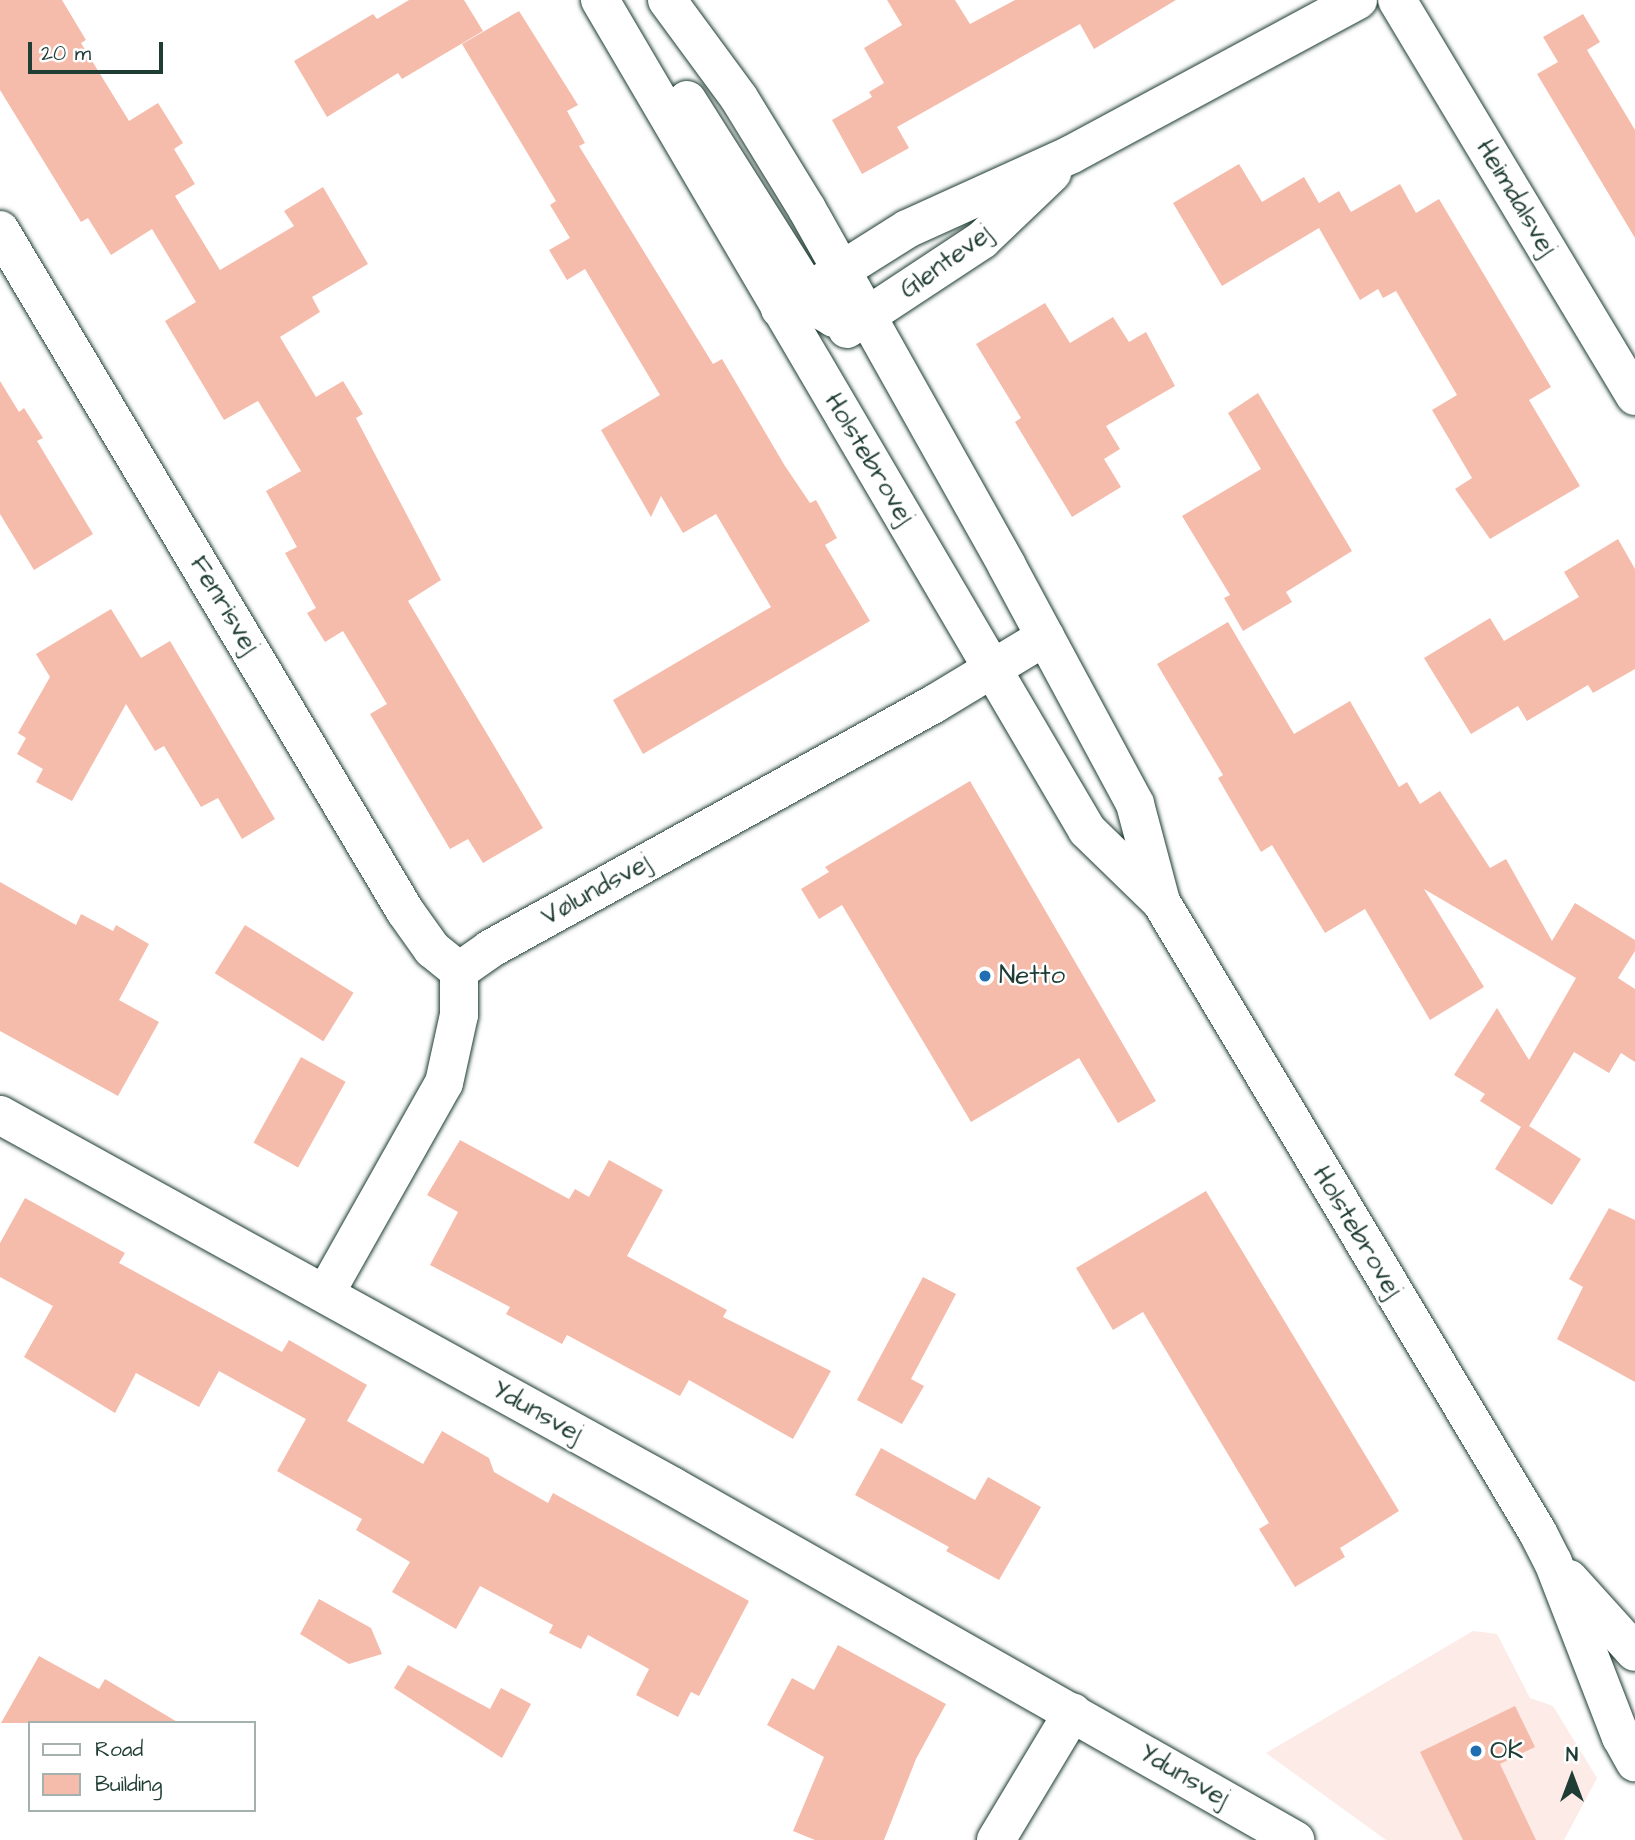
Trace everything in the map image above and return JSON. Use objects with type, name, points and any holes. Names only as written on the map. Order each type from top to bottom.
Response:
[{"type":"street","name":"Holstebrovej","points":[[667,0],[738,98],[842,270],[1045,637],[1135,804],[1161,902]]},
{"type":"street","name":"Glentevej","points":[[793,300],[950,207],[1072,154],[1358,0]]},
{"type":"street","name":"Heimdalsvej","points":[[1397,0],[1635,396]]},
{"type":"street","points":[[602,3],[653,44],[793,300],[835,318],[868,316]]},
{"type":"street","name":"Glentevej","points":[[807,353],[982,240],[1072,154]]},
{"type":"street","name":"Fenrisvej","points":[[0,230],[405,911],[432,949],[459,971]]},
{"type":"street","name":"Holstebrovej","points":[[793,300],[807,353],[1087,830],[1161,902],[1553,1562],[1620,1737],[1635,1762]]},
{"type":"street","name":"Vølundsvej","points":[[459,971],[490,949],[993,670],[1045,637]]},
{"type":"street","points":[[325,1294],[444,1083],[459,1015],[459,971]]},
{"type":"street","name":"Ydunsvej","points":[[0,1115],[1073,1712],[1295,1840]]},
{"type":"street","name":"Holstebrovej","points":[[1553,1562],[1635,1652]]},
{"type":"street","points":[[996,1840],[1073,1712]]},
{"type":"shaded area","points":[[1473,1631],[1497,1634],[1530,1698],[1553,1706],[1597,1778],[1564,1840],[1386,1840],[1266,1753]]},
{"type":"building","points":[[0,0],[62,0],[86,40],[81,43],[129,121],[158,103],[183,143],[174,149],[195,184],[175,196],[220,270],[294,226],[284,211],[323,187],[368,264],[312,297],[320,312],[280,337],[316,397],[343,381],[363,414],[356,418],[441,580],[408,601],[543,828],[483,863],[468,839],[450,849],[370,714],[387,704],[343,631],[325,642],[307,613],[316,608],[285,553],[297,547],[266,491],[301,471],[258,401],[224,420],[165,321],[196,302],[152,229],[111,255],[88,218],[81,222],[0,90]]},
{"type":"building","points":[[409,0],[464,0],[483,31],[402,79],[398,73],[327,117],[294,61],[373,14],[377,19]]},
{"type":"building","points":[[887,0],[955,0],[970,24],[1015,0],[1176,0],[1094,49],[1080,24],[897,127],[909,148],[862,174],[832,120],[872,97],[869,92],[884,83],[864,48],[902,25]]},
{"type":"building","points":[[519,11],[578,105],[567,111],[585,143],[579,146],[713,364],[722,359],[785,466],[810,503],[816,500],[837,538],[825,545],[870,621],[643,754],[613,700],[771,607],[716,514],[683,533],[661,496],[651,517],[601,430],[660,395],[585,269],[567,280],[549,250],[570,238],[550,205],[556,201],[462,44]]},
{"type":"building","points":[[1583,14],[1600,42],[1587,50],[1635,130],[1635,238],[1537,74],[1558,62],[1543,37]]},
{"type":"building","points":[[1239,164],[1262,202],[1304,177],[1319,203],[1339,191],[1351,212],[1400,184],[1416,213],[1439,199],[1551,387],[1529,400],[1580,486],[1490,539],[1455,489],[1472,478],[1432,410],[1457,395],[1396,291],[1383,298],[1378,289],[1360,300],[1319,228],[1222,286],[1173,203]]},
{"type":"building","points":[[1045,303],[1070,343],[1113,317],[1129,342],[1146,332],[1175,386],[1106,426],[1120,449],[1104,459],[1121,487],[1072,517],[1015,422],[1021,418],[976,344]]},
{"type":"building","points":[[0,381],[19,412],[24,408],[43,438],[37,441],[93,534],[34,570],[0,514]]},
{"type":"building","points":[[1258,393],[1352,551],[1286,592],[1292,602],[1243,631],[1224,598],[1230,595],[1182,516],[1261,469],[1228,413]]},
{"type":"building","points":[[1618,539],[1635,569],[1635,669],[1593,693],[1588,685],[1527,721],[1518,706],[1471,734],[1424,658],[1490,618],[1504,641],[1579,597],[1564,572]]},
{"type":"building","points":[[111,609],[141,658],[170,641],[275,819],[242,839],[218,798],[201,807],[164,746],[155,751],[126,704],[72,801],[36,782],[43,769],[17,754],[26,738],[18,733],[50,677],[36,654]]},
{"type":"building","points":[[1228,622],[1294,734],[1350,701],[1399,787],[1407,782],[1420,804],[1440,791],[1490,868],[1506,859],[1552,941],[1575,903],[1635,940],[1635,951],[1618,978],[1635,989],[1635,1062],[1621,1053],[1609,1073],[1574,1052],[1529,1126],[1581,1159],[1552,1205],[1495,1169],[1521,1127],[1480,1101],[1485,1094],[1454,1075],[1497,1008],[1529,1060],[1576,978],[1424,889],[1484,987],[1430,1020],[1365,909],[1325,933],[1272,845],[1261,852],[1218,778],[1223,775],[1157,664]]},
{"type":"building","name":"Netto","points":[[970,781],[1156,1101],[1118,1123],[1079,1058],[971,1122],[842,905],[819,919],[801,889],[829,872],[825,867]]},
{"type":"building","points":[[0,882],[76,925],[81,914],[113,931],[116,925],[149,944],[119,1000],[159,1022],[118,1096],[0,1031]]},
{"type":"building","points":[[245,925],[354,993],[323,1041],[215,973]]},
{"type":"building","points":[[301,1057],[346,1082],[298,1167],[253,1143]]},
{"type":"building","points":[[460,1140],[569,1199],[575,1189],[589,1197],[609,1160],[663,1190],[627,1256],[727,1310],[723,1317],[831,1371],[793,1439],[689,1380],[680,1396],[567,1335],[562,1344],[506,1314],[510,1307],[430,1265],[458,1212],[427,1195]]},
{"type":"building","points":[[1206,1191],[1399,1511],[1340,1548],[1345,1557],[1295,1587],[1259,1529],[1269,1523],[1143,1312],[1113,1330],[1076,1268]]},
{"type":"building","points":[[25,1198],[125,1253],[119,1263],[282,1352],[289,1340],[367,1385],[347,1421],[423,1464],[442,1431],[489,1458],[494,1472],[548,1503],[553,1493],[749,1601],[699,1696],[691,1692],[678,1717],[636,1695],[649,1669],[588,1635],[581,1649],[549,1633],[553,1625],[480,1586],[456,1629],[392,1592],[410,1562],[356,1530],[362,1519],[277,1471],[306,1419],[219,1371],[199,1407],[136,1373],[115,1413],[24,1357],[53,1306],[0,1277],[0,1243]]},
{"type":"building","points":[[1609,1208],[1635,1220],[1635,1382],[1557,1339],[1583,1287],[1569,1279]]},
{"type":"building","points":[[923,1277],[956,1294],[911,1379],[924,1386],[902,1424],[857,1400]]},
{"type":"building","points":[[881,1448],[975,1500],[988,1477],[1041,1507],[999,1580],[946,1551],[949,1547],[855,1495]]},
{"type":"building","points":[[319,1599],[371,1628],[382,1654],[349,1664],[300,1634]]},
{"type":"building","points":[[838,1645],[946,1704],[916,1759],[884,1840],[815,1840],[793,1831],[824,1757],[767,1725],[792,1678],[814,1690]]},
{"type":"building","points":[[39,1656],[99,1689],[105,1679],[176,1721],[28,1721],[1,1723]]},
{"type":"building","points":[[408,1665],[490,1709],[501,1688],[531,1704],[502,1758],[394,1688]]},
{"type":"building","points":[[1515,1706],[1535,1747],[1500,1764],[1536,1840],[1463,1840],[1420,1752]]},
{"type":"place","name":"Netto","points":[[985,976]]},
{"type":"place","name":"OK","points":[[1476,1751]]}]
